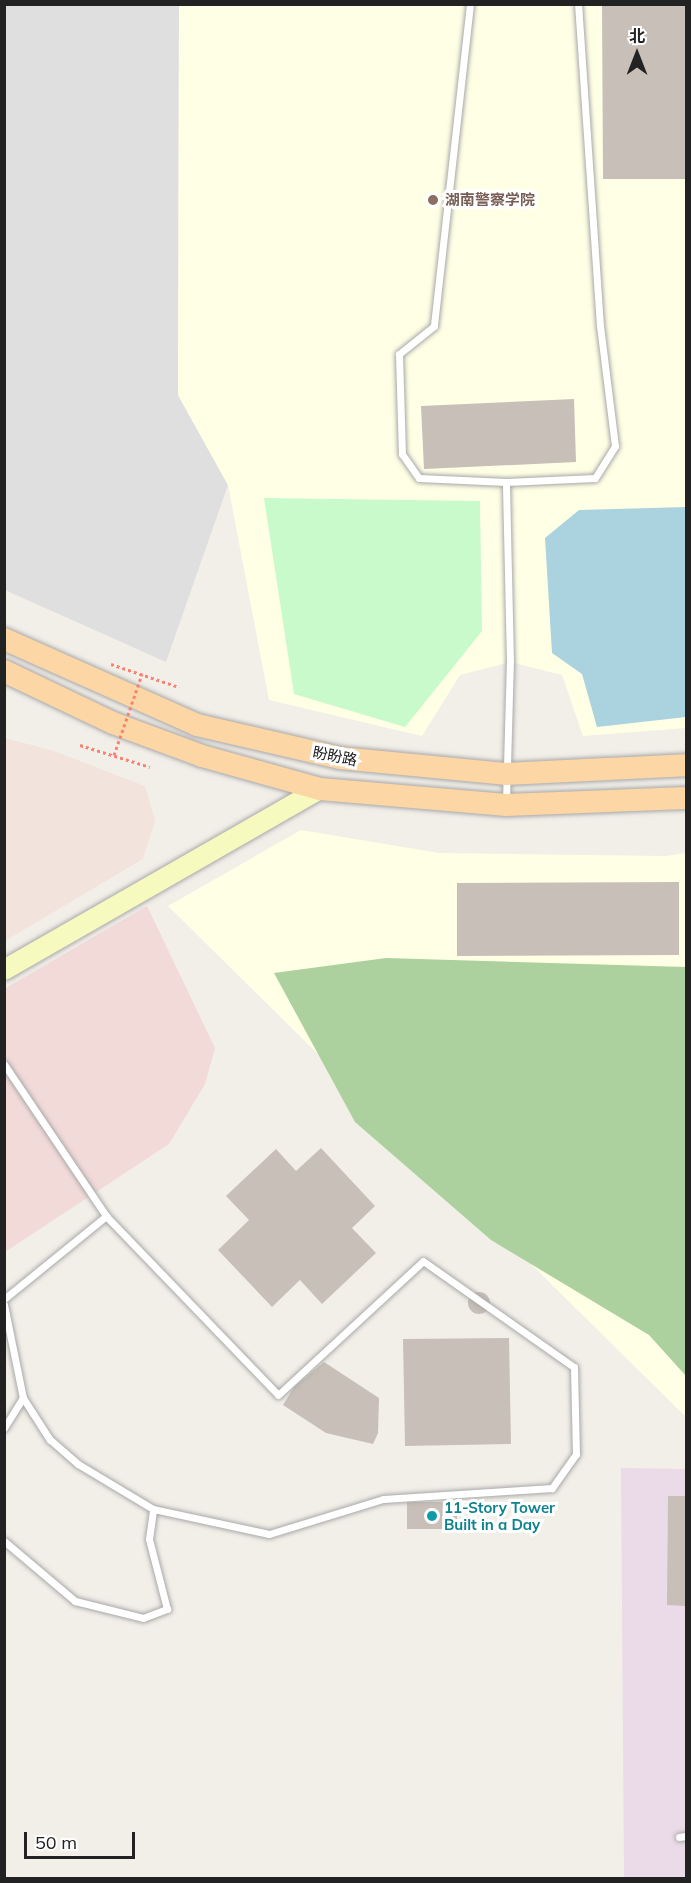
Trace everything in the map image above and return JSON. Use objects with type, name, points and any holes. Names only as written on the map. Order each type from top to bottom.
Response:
[{"type":"main road","name":"盼盼路","points":[[4,639],[197,725],[340,758],[505,774],[687,765]]},
{"type":"main road","points":[[4,670],[124,727],[202,756],[320,789],[506,805],[687,798]]},
{"type":"main road","points":[[4,970],[320,789]]},
{"type":"lane","points":[[470,4],[434,326],[399,354],[402,454],[419,478],[506,482],[595,478],[615,446],[600,326],[578,4]]},
{"type":"lane","points":[[506,482],[510,662],[505,774],[506,805]]},
{"type":"lane","points":[[4,1064],[106,1216],[279,1395],[423,1261],[574,1367],[576,1454],[552,1488],[383,1499],[269,1534],[153,1509],[78,1464],[50,1440],[23,1398],[4,1305]]},
{"type":"lane","points":[[4,1299],[106,1216]]},
{"type":"lane","points":[[4,1428],[23,1398]]},
{"type":"lane","points":[[4,1541],[75,1601],[143,1618],[167,1609],[149,1539],[153,1509]]},
{"type":"path","points":[[111,663],[179,687]]},
{"type":"path","points":[[114,755],[142,674]]},
{"type":"path","points":[[80,744],[150,767]]},
{"type":"shaded area","points":[[5,5],[179,5],[178,395],[228,485],[166,662],[5,590]]},
{"type":"shaded area","name":"湖南警察学院","points":[[179,5],[686,5],[686,728],[583,736],[562,675],[510,662],[460,675],[422,736],[269,700],[228,485],[178,395]]},
{"type":"shaded area","points":[[5,738],[54,751],[145,786],[155,821],[143,859],[5,941]]},
{"type":"shaded area","points":[[301,830],[439,853],[666,856],[686,853],[686,1417],[168,906]]},
{"type":"shaded area","points":[[147,906],[215,1048],[205,1084],[169,1144],[5,1252],[4,989]]},
{"type":"shaded area","points":[[621,1468],[686,1469],[686,1878],[624,1878]]},
{"type":"green space","points":[[264,498],[480,501],[482,631],[405,727],[294,694]]},
{"type":"green space","points":[[386,958],[686,967],[686,1376],[649,1335],[491,1240],[355,1122],[274,973]]},
{"type":"water","points":[[686,507],[686,717],[597,727],[582,674],[552,653],[545,538],[579,510]]},
{"type":"building","points":[[602,4],[686,4],[686,179],[603,179]]},
{"type":"building","points":[[574,399],[576,462],[424,469],[421,406]]},
{"type":"building","points":[[679,882],[679,955],[457,956],[457,883]]},
{"type":"building","points":[[321,1148],[375,1206],[352,1228],[376,1253],[322,1304],[300,1280],[272,1307],[218,1250],[249,1220],[226,1196],[276,1149],[296,1171]]},
{"type":"building","points":[[479,1292],[487,1295],[490,1303],[487,1311],[479,1314],[471,1311],[468,1303],[471,1295]]},
{"type":"building","points":[[509,1338],[511,1444],[405,1446],[403,1339]]},
{"type":"building","points":[[324,1362],[379,1398],[378,1433],[373,1444],[326,1433],[283,1405],[294,1387]]},
{"type":"building","points":[[668,1496],[686,1496],[686,1606],[667,1605]]},
{"type":"building","name":"11-Story Tower Built in a Day","points":[[407,1502],[457,1502],[457,1529],[407,1529]]},
{"type":"place","name":"湖南警察学院","points":[[433,200]]},
{"type":"place","name":"11-Story Tower Built in a Day","points":[[432,1516]]}]
